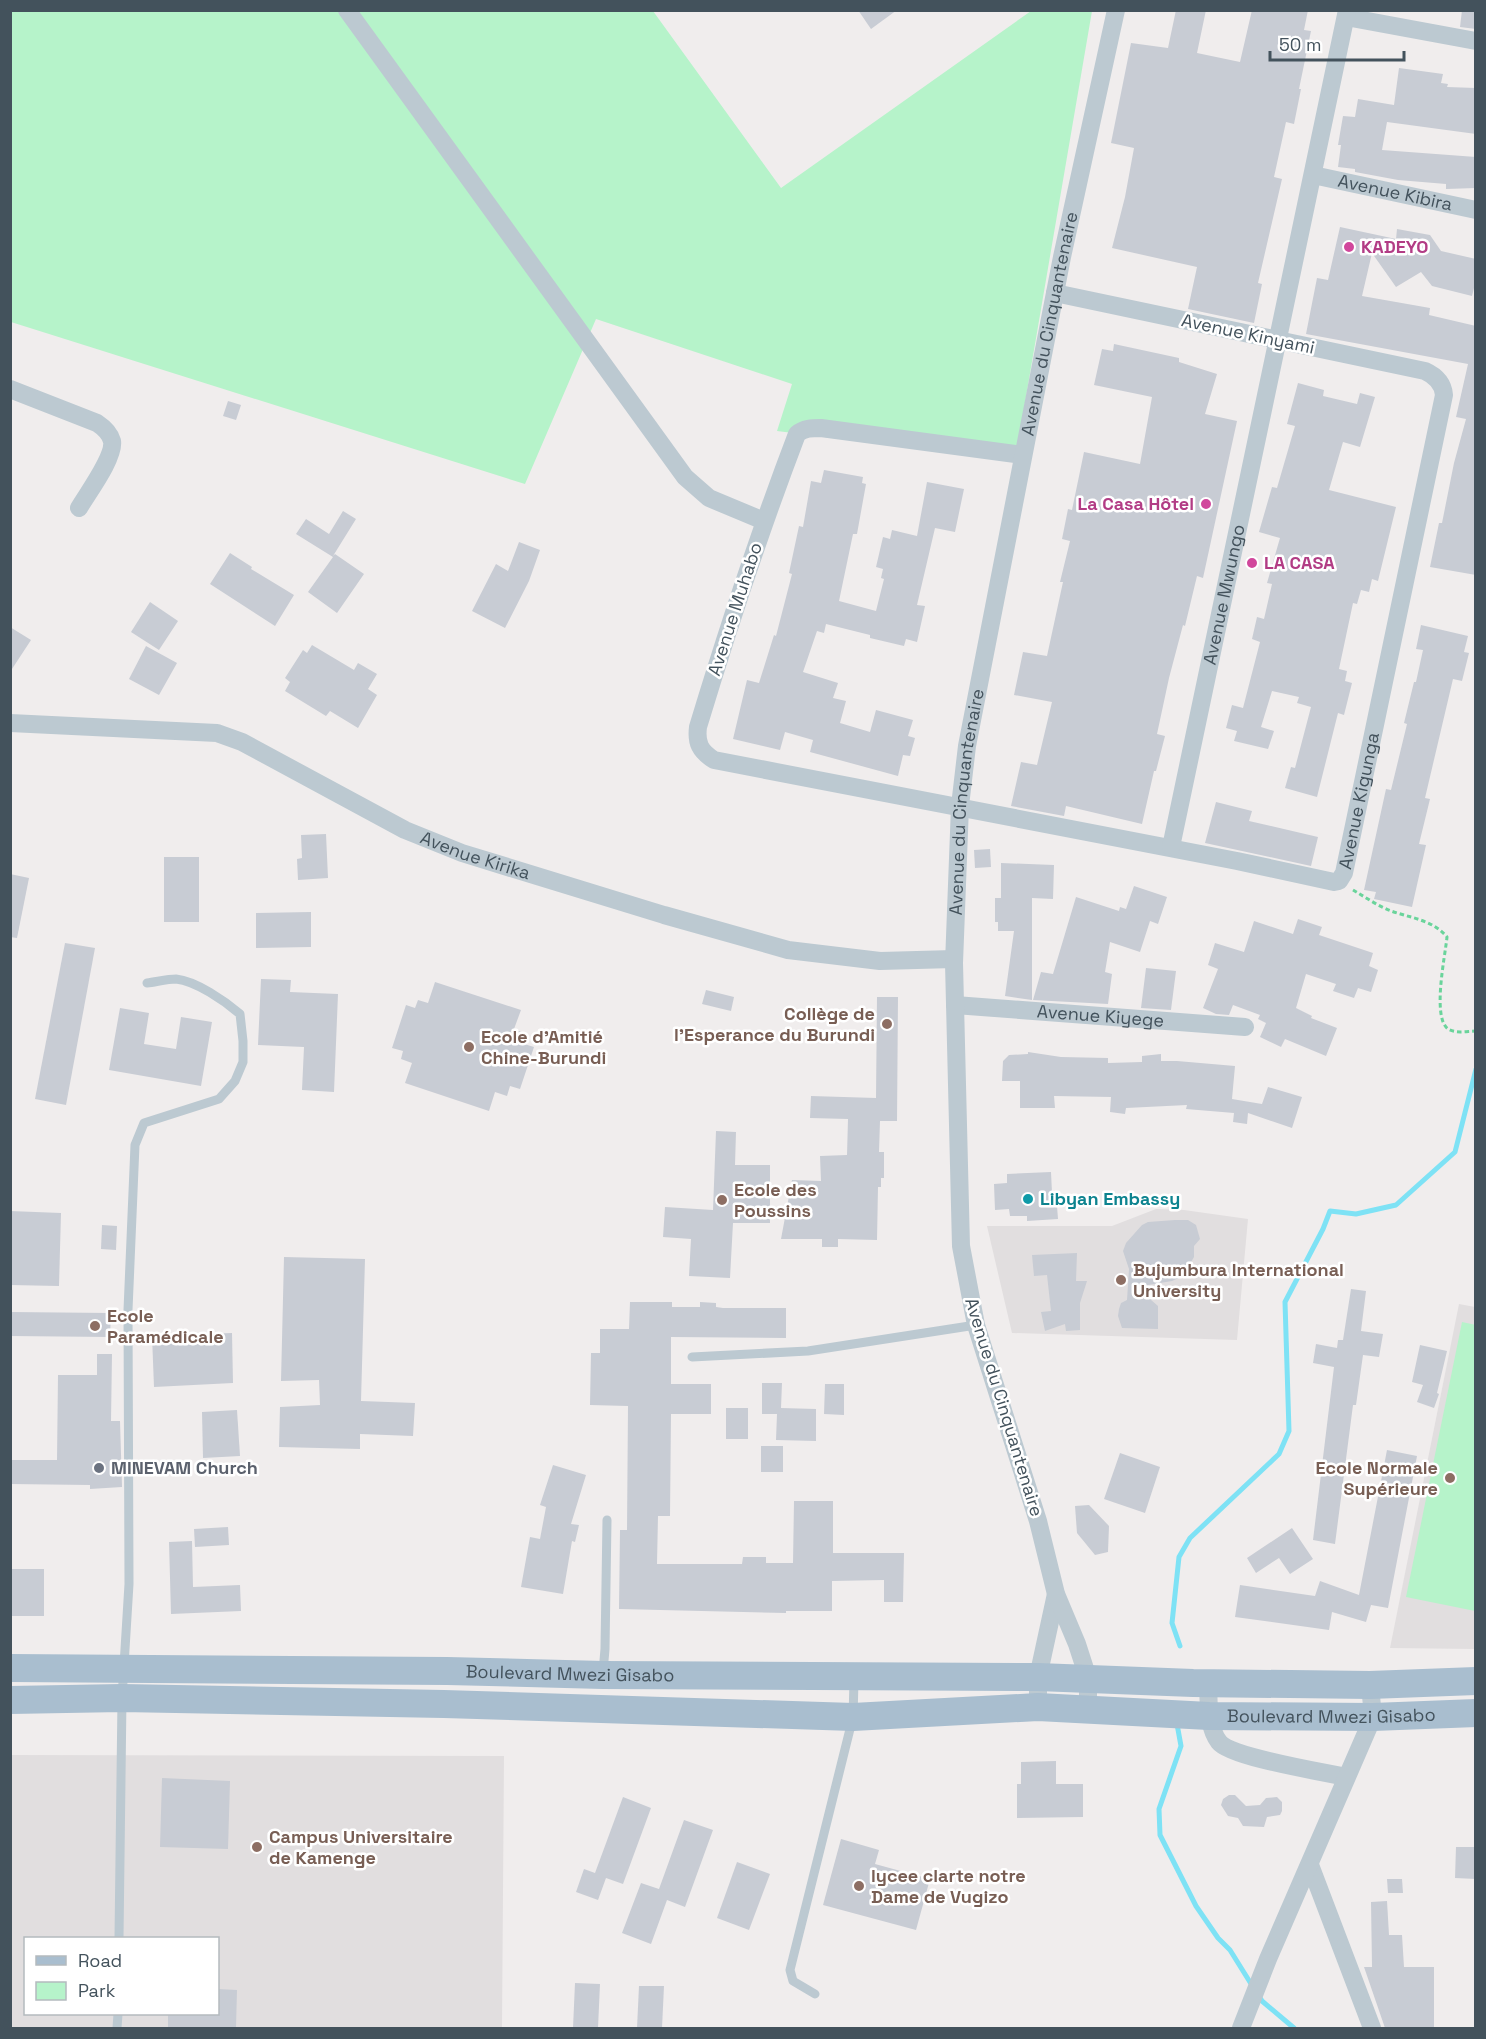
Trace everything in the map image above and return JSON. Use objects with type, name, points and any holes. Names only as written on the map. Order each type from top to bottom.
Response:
[{"type":"main road","name":"Boulevard Mwezi Gisabo","points":[[10,1668],[123,1667],[603,1675],[1038,1677],[1200,1683],[1370,1685],[1476,1681]]},
{"type":"main road","points":[[444,1704],[447,1671]]},
{"type":"main road","name":"Boulevard Mwezi Gisabo","points":[[10,1700],[122,1698],[444,1704],[853,1717],[1038,1707],[1198,1715],[1373,1717],[1476,1713]]},
{"type":"street","points":[[346,10],[685,477],[709,498],[764,521]]},
{"type":"street","name":"Avenue du Cinquantenaire","points":[[1088,1709],[1088,1678],[1077,1644],[1056,1594],[1038,1521],[976,1325],[960,1241],[954,959],[960,806],[967,746],[1055,293],[1116,10]]},
{"type":"street","points":[[1347,14],[1476,41]]},
{"type":"street","name":"Avenue Mwungo","points":[[1171,848],[1347,14]]},
{"type":"street","name":"Avenue Kibira","points":[[1313,175],[1476,210]]},
{"type":"street","name":"Avenue Kinyami","points":[[1055,293],[1425,371],[1438,380]]},
{"type":"street","name":"Avenue Kigunga","points":[[960,806],[1334,882],[1339,881],[1344,873],[1444,395],[1438,380]]},
{"type":"street","points":[[10,389],[97,423],[108,433],[112,440],[110,455],[79,508]]},
{"type":"street","name":"Avenue Muhabo","points":[[960,806],[714,759],[701,750],[698,743],[698,727],[736,603],[797,435],[810,428],[842,430],[1023,455]]},
{"type":"street","name":"Avenue Kirika","points":[[10,723],[217,733],[242,742],[405,830],[462,853],[664,915],[788,950],[880,962],[954,959]]},
{"type":"street","name":"Avenue Kiyege","points":[[955,1005],[1245,1027]]},
{"type":"street","points":[[1038,1707],[1038,1677],[1056,1594]]},
{"type":"street","points":[[1200,1683],[1198,1715],[1220,1742],[1230,1750],[1346,1777]]},
{"type":"street","points":[[1241,2028],[1268,1959],[1373,1717],[1370,1685]]},
{"type":"street","points":[[1310,1865],[1372,2028]]},
{"type":"lane","points":[[119,1937],[122,1698],[129,1584],[128,1310],[135,1145],[144,1123],[219,1100],[235,1081],[243,1062],[240,1014],[222,999],[200,987],[177,979],[147,983]]},
{"type":"lane","points":[[692,1358],[808,1351],[976,1325]]},
{"type":"lane","points":[[603,1675],[607,1520]]},
{"type":"lane","points":[[815,1994],[793,1981],[790,1970],[853,1717],[854,1677]]},
{"type":"path","points":[[1339,881],[1390,910],[1433,924],[1441,930],[1447,937],[1440,1007],[1442,1021],[1456,1032],[1476,1031]]},
{"type":"shaded area","name":"Bujumbura International University","points":[[1156,1209],[1184,1210],[1248,1219],[1237,1340],[1012,1333],[987,1226],[1112,1226]]},
{"type":"shaded area","name":"Ecole Normale Supérieure","points":[[1459,1304],[1475,1307],[1475,1649],[1390,1648]]},
{"type":"shaded area","name":"Campus Universitaire de Kamenge","points":[[11,1755],[504,1756],[502,2028],[11,2028]]},
{"type":"green space","points":[[11,11],[653,11],[781,188],[1031,11],[1092,11],[1015,461],[777,431],[792,384],[596,319],[525,484],[11,322]]},
{"type":"green space","name":"Ecole Normale Supérieure","points":[[1462,1322],[1476,1325],[1475,1611],[1406,1597]]},
{"type":"building","points":[[858,10],[897,10],[871,29]]},
{"type":"building","points":[[1176,10],[1206,10],[1197,53],[1240,62],[1252,10],[1308,10],[1304,30],[1311,31],[1299,89],[1301,89],[1294,124],[1286,122],[1274,177],[1282,179],[1258,283],[1262,284],[1254,323],[1188,309],[1197,267],[1112,248],[1134,148],[1111,143],[1131,43],[1168,48]]},
{"type":"building","points":[[1462,10],[1476,10],[1476,29],[1460,27]]},
{"type":"building","points":[[1399,68],[1443,74],[1441,83],[1448,84],[1447,87],[1476,88],[1476,134],[1387,122],[1382,150],[1476,157],[1476,188],[1446,189],[1446,184],[1398,180],[1338,167],[1341,145],[1338,145],[1343,116],[1355,117],[1358,99],[1394,105]]},
{"type":"building","points":[[1340,227],[1396,239],[1397,229],[1430,235],[1441,251],[1476,259],[1476,280],[1472,296],[1432,286],[1421,272],[1396,287],[1372,253],[1362,296],[1430,308],[1429,315],[1476,326],[1476,575],[1430,567],[1466,419],[1456,417],[1468,364],[1306,334],[1317,278],[1328,280]]},
{"type":"building","points":[[1114,344],[1179,358],[1179,362],[1217,374],[1205,414],[1237,421],[1203,578],[1197,576],[1169,678],[1157,734],[1165,736],[1142,824],[1066,806],[1064,816],[1011,806],[1021,762],[1037,765],[1052,702],[1014,695],[1023,652],[1047,656],[1070,541],[1062,539],[1068,509],[1072,510],[1084,452],[1140,464],[1152,397],[1094,385],[1102,349],[1113,351]]},
{"type":"building","points":[[1298,383],[1324,390],[1323,396],[1357,404],[1360,393],[1375,397],[1360,447],[1343,442],[1329,490],[1396,507],[1378,581],[1372,579],[1369,592],[1361,590],[1357,604],[1353,603],[1339,669],[1347,671],[1345,681],[1352,683],[1344,715],[1338,713],[1317,797],[1285,788],[1291,767],[1295,768],[1311,707],[1297,703],[1299,697],[1272,691],[1261,727],[1274,731],[1268,749],[1234,741],[1237,731],[1226,728],[1232,705],[1243,708],[1260,642],[1252,639],[1257,617],[1264,619],[1272,584],[1267,583],[1280,538],[1259,532],[1272,487],[1277,488],[1295,426],[1287,424]]},
{"type":"building","points":[[228,401],[241,405],[236,420],[223,416]]},
{"type":"building","points":[[824,470],[863,477],[862,483],[866,484],[857,534],[853,534],[839,601],[876,611],[884,579],[881,578],[883,569],[876,567],[883,537],[890,539],[892,530],[917,536],[927,482],[964,489],[955,532],[935,528],[917,605],[925,606],[917,642],[906,639],[904,646],[826,624],[824,633],[817,631],[803,672],[838,683],[833,698],[846,701],[840,723],[870,732],[876,710],[913,720],[908,736],[915,738],[910,756],[903,755],[898,776],[810,752],[813,740],[785,732],[780,750],[733,739],[747,680],[759,683],[774,635],[776,636],[792,574],[789,573],[799,526],[803,527],[811,481],[821,483]]},
{"type":"building","points":[[343,511],[356,519],[333,556],[335,554],[364,574],[337,613],[308,592],[333,557],[296,534],[306,519],[329,534]]},
{"type":"building","points":[[519,542],[540,550],[529,581],[505,628],[472,611],[496,564],[508,571]]},
{"type":"building","points":[[230,553],[252,567],[251,569],[294,595],[275,626],[210,584]]},
{"type":"building","points":[[150,602],[178,621],[159,650],[131,632]]},
{"type":"building","points":[[1421,625],[1468,636],[1464,652],[1469,653],[1462,681],[1453,679],[1425,798],[1430,799],[1419,844],[1426,845],[1412,907],[1374,899],[1376,892],[1364,890],[1386,789],[1391,790],[1407,724],[1404,723],[1423,650],[1416,649]]},
{"type":"building","points":[[10,627],[31,640],[10,672]]},
{"type":"building","points":[[312,645],[354,670],[358,663],[377,674],[368,689],[377,695],[358,728],[330,711],[326,716],[285,691],[290,682],[285,678],[303,650],[307,653]]},
{"type":"building","points":[[146,646],[177,663],[159,695],[129,679]]},
{"type":"building","points":[[1216,802],[1252,811],[1249,821],[1318,837],[1311,866],[1205,843]]},
{"type":"building","points":[[326,834],[328,878],[298,880],[297,859],[302,858],[301,835]]},
{"type":"building","points":[[990,849],[991,867],[975,868],[974,850]]},
{"type":"building","points":[[164,857],[199,857],[199,922],[164,922]]},
{"type":"building","points":[[1001,863],[1054,865],[1053,899],[1032,898],[1032,1000],[1005,996],[1014,931],[998,931],[998,922],[995,922],[995,898],[1001,898]]},
{"type":"building","points":[[10,874],[29,878],[17,938],[10,937]]},
{"type":"building","points":[[1134,886],[1167,897],[1158,924],[1150,921],[1140,952],[1110,942],[1105,972],[1112,974],[1108,1004],[1033,1000],[1041,972],[1053,974],[1076,897],[1119,911],[1120,907],[1126,909]]},
{"type":"building","points":[[311,912],[311,947],[256,948],[256,913]]},
{"type":"building","points":[[1298,919],[1322,927],[1319,935],[1373,953],[1369,966],[1378,970],[1371,992],[1358,988],[1354,998],[1333,991],[1336,984],[1306,974],[1296,1008],[1312,1016],[1311,1018],[1337,1028],[1326,1056],[1285,1039],[1281,1047],[1260,1037],[1266,1023],[1258,1019],[1260,1015],[1233,1005],[1229,1015],[1216,1014],[1203,1008],[1218,969],[1208,965],[1215,943],[1244,952],[1254,921],[1293,934]]},
{"type":"building","points":[[65,943],[95,948],[66,1105],[35,1099]]},
{"type":"building","points":[[1146,968],[1176,971],[1171,1010],[1141,1008]]},
{"type":"building","points":[[261,979],[291,980],[290,992],[338,994],[334,1092],[302,1090],[304,1047],[258,1045]]},
{"type":"building","points":[[435,982],[521,1010],[514,1029],[524,1033],[521,1043],[534,1047],[520,1089],[510,1086],[507,1096],[495,1092],[489,1111],[405,1083],[412,1063],[401,1059],[403,1051],[392,1048],[406,1005],[415,1008],[418,1000],[428,1003]]},
{"type":"building","points":[[706,990],[734,997],[731,1011],[702,1004]]},
{"type":"building","points":[[877,997],[898,997],[897,1121],[880,1121],[879,1152],[884,1152],[884,1178],[881,1178],[881,1187],[878,1187],[877,1240],[838,1239],[838,1247],[822,1247],[822,1239],[781,1239],[792,1180],[821,1181],[820,1156],[847,1155],[848,1119],[810,1118],[811,1096],[876,1098]]},
{"type":"building","points":[[120,1008],[149,1013],[144,1044],[176,1049],[181,1017],[212,1022],[201,1086],[109,1070]]},
{"type":"building","points":[[1028,1052],[1061,1057],[1108,1058],[1108,1063],[1142,1062],[1142,1056],[1161,1054],[1161,1061],[1235,1066],[1232,1099],[1262,1104],[1268,1087],[1302,1097],[1292,1128],[1248,1113],[1247,1124],[1233,1122],[1234,1113],[1186,1109],[1187,1105],[1126,1108],[1125,1114],[1110,1112],[1111,1097],[1054,1096],[1055,1108],[1020,1108],[1020,1081],[1002,1081],[1003,1061],[1009,1055],[1028,1054]]},
{"type":"building","points":[[716,1131],[736,1132],[735,1165],[770,1165],[770,1223],[733,1223],[730,1278],[689,1276],[691,1239],[663,1237],[665,1207],[713,1210]]},
{"type":"building","name":"Libyan Embassy","points":[[1051,1172],[1052,1193],[1056,1193],[1058,1219],[1027,1221],[1027,1216],[1010,1216],[1009,1209],[995,1210],[994,1184],[1007,1183],[1007,1174]]},
{"type":"building","points":[[10,1211],[61,1213],[59,1286],[10,1285]]},
{"type":"building","points":[[1188,1220],[1196,1225],[1200,1239],[1194,1246],[1194,1257],[1183,1276],[1172,1281],[1136,1287],[1158,1306],[1158,1329],[1122,1328],[1118,1316],[1121,1303],[1127,1300],[1129,1269],[1123,1251],[1126,1243],[1142,1225],[1148,1222]]},
{"type":"building","points":[[102,1225],[117,1226],[116,1250],[101,1249]]},
{"type":"building","points":[[1077,1253],[1076,1281],[1087,1281],[1080,1303],[1080,1330],[1066,1331],[1065,1324],[1045,1331],[1041,1312],[1051,1311],[1047,1275],[1034,1276],[1032,1255]]},
{"type":"building","points":[[284,1257],[365,1259],[361,1401],[415,1403],[413,1436],[360,1434],[360,1449],[279,1447],[280,1407],[320,1405],[319,1380],[281,1381]]},
{"type":"building","points":[[1351,1289],[1366,1291],[1361,1331],[1383,1334],[1379,1357],[1363,1355],[1356,1405],[1353,1405],[1335,1544],[1313,1540],[1334,1367],[1313,1363],[1316,1344],[1337,1348],[1338,1340],[1343,1340]]},
{"type":"building","points":[[630,1302],[672,1302],[672,1307],[700,1307],[700,1302],[716,1303],[716,1307],[723,1308],[786,1308],[786,1338],[671,1337],[671,1384],[711,1384],[711,1414],[671,1414],[670,1516],[658,1516],[657,1564],[742,1564],[743,1557],[766,1557],[766,1563],[793,1563],[794,1501],[833,1501],[833,1553],[904,1553],[903,1602],[884,1602],[884,1580],[832,1581],[832,1611],[786,1611],[786,1613],[619,1609],[620,1530],[627,1530],[628,1406],[590,1405],[591,1353],[600,1353],[600,1329],[629,1329]]},
{"type":"building","points":[[10,1312],[111,1313],[110,1337],[10,1336]]},
{"type":"building","points":[[232,1333],[233,1383],[154,1387],[152,1336]]},
{"type":"building","points":[[1420,1345],[1447,1351],[1434,1408],[1417,1402],[1423,1385],[1412,1382]]},
{"type":"building","points":[[97,1354],[112,1354],[111,1421],[120,1421],[122,1487],[90,1489],[90,1485],[10,1484],[10,1460],[57,1460],[58,1375],[97,1375]]},
{"type":"building","points":[[762,1383],[782,1383],[781,1408],[816,1409],[816,1441],[776,1440],[777,1414],[762,1414]]},
{"type":"building","points":[[825,1384],[844,1384],[844,1415],[824,1414]]},
{"type":"building","points":[[726,1408],[748,1408],[748,1439],[726,1439]]},
{"type":"building","points":[[237,1410],[240,1456],[203,1458],[202,1412]]},
{"type":"building","points":[[761,1446],[783,1446],[783,1472],[761,1472]]},
{"type":"building","points":[[1387,1450],[1417,1456],[1388,1608],[1371,1605],[1366,1622],[1332,1612],[1329,1630],[1235,1617],[1240,1585],[1315,1596],[1320,1581],[1359,1595]]},
{"type":"building","points":[[1120,1453],[1160,1467],[1145,1513],[1104,1499]]},
{"type":"building","points":[[553,1465],[586,1475],[571,1524],[579,1525],[575,1542],[572,1541],[563,1594],[521,1587],[530,1537],[540,1539],[546,1507],[540,1505]]},
{"type":"building","points":[[1089,1505],[1109,1526],[1108,1552],[1095,1555],[1077,1533],[1075,1506]]},
{"type":"building","points":[[228,1527],[229,1545],[195,1547],[194,1529]]},
{"type":"building","points":[[1292,1528],[1313,1559],[1290,1574],[1279,1558],[1256,1573],[1247,1558]]},
{"type":"building","points":[[192,1541],[193,1587],[240,1585],[241,1611],[171,1614],[169,1542]]},
{"type":"building","points":[[10,1569],[44,1569],[44,1616],[10,1616]]},
{"type":"building","points":[[1056,1761],[1056,1784],[1083,1784],[1083,1817],[1017,1818],[1017,1784],[1021,1784],[1021,1762]]},
{"type":"building","points":[[162,1778],[230,1781],[228,1849],[160,1847]]},
{"type":"building","points":[[1229,1795],[1235,1795],[1246,1806],[1260,1805],[1266,1798],[1277,1797],[1282,1802],[1282,1811],[1280,1815],[1267,1817],[1264,1827],[1243,1826],[1238,1818],[1228,1816],[1221,1805],[1223,1799]]},
{"type":"building","points":[[623,1797],[651,1808],[623,1884],[606,1878],[598,1900],[576,1892],[584,1869],[595,1873]]},
{"type":"building","points":[[684,1820],[713,1830],[685,1907],[667,1900],[651,1944],[622,1933],[641,1883],[659,1889]]},
{"type":"building","points":[[841,1839],[879,1850],[875,1864],[930,1879],[916,1930],[823,1905]]},
{"type":"building","points":[[1456,1847],[1476,1847],[1476,1879],[1455,1878]]},
{"type":"building","points":[[737,1862],[770,1874],[749,1930],[717,1918]]},
{"type":"building","points":[[1387,1879],[1402,1879],[1403,1893],[1388,1893]]},
{"type":"building","points":[[1387,1901],[1389,1935],[1402,1935],[1404,1967],[1434,1967],[1434,2028],[1385,2028],[1364,1967],[1372,1967],[1371,1902]]},
{"type":"building","points":[[575,1983],[600,1984],[598,2028],[573,2028]]},
{"type":"building","points":[[639,1986],[664,1986],[662,2028],[637,2028]]},
{"type":"building","points":[[219,1989],[237,1990],[236,2028],[168,2028],[168,2015],[219,2015]]},
{"type":"waterway","points":[[1180,1646],[1172,1623],[1179,1557],[1190,1538],[1279,1454],[1289,1431],[1285,1302],[1330,1211],[1356,1214],[1396,1205],[1455,1152],[1476,1069]]},
{"type":"waterway","points":[[1177,1724],[1181,1746],[1159,1809],[1160,1835],[1196,1906],[1218,1938],[1230,1950],[1253,1987]]},
{"type":"waterway","points":[[1258,1995],[1294,2028]]},
{"type":"place","name":"KADEYO","points":[[1349,247]]},
{"type":"place","name":"La Casa Hôtel","points":[[1206,504]]},
{"type":"place","name":"LA CASA","points":[[1252,563]]},
{"type":"place","name":"Collège de l'Esperance du Burundi","points":[[887,1024]]},
{"type":"place","name":"Ecole d'Amitié Chine-Burundi","points":[[469,1047]]},
{"type":"place","name":"Libyan Embassy","points":[[1028,1199]]},
{"type":"place","name":"Ecole des Poussins","points":[[722,1200]]},
{"type":"place","name":"Bujumbura International University","points":[[1121,1280]]},
{"type":"place","name":"Ecole Paramédicale","points":[[95,1326]]},
{"type":"place","name":"MINEVAM Church","points":[[99,1468]]},
{"type":"place","name":"Ecole Normale Supérieure","points":[[1450,1478]]},
{"type":"place","name":"Campus Universitaire de Kamenge","points":[[257,1847]]},
{"type":"place","name":"lycee clarte notre Dame de Vugizo","points":[[859,1886]]}]
